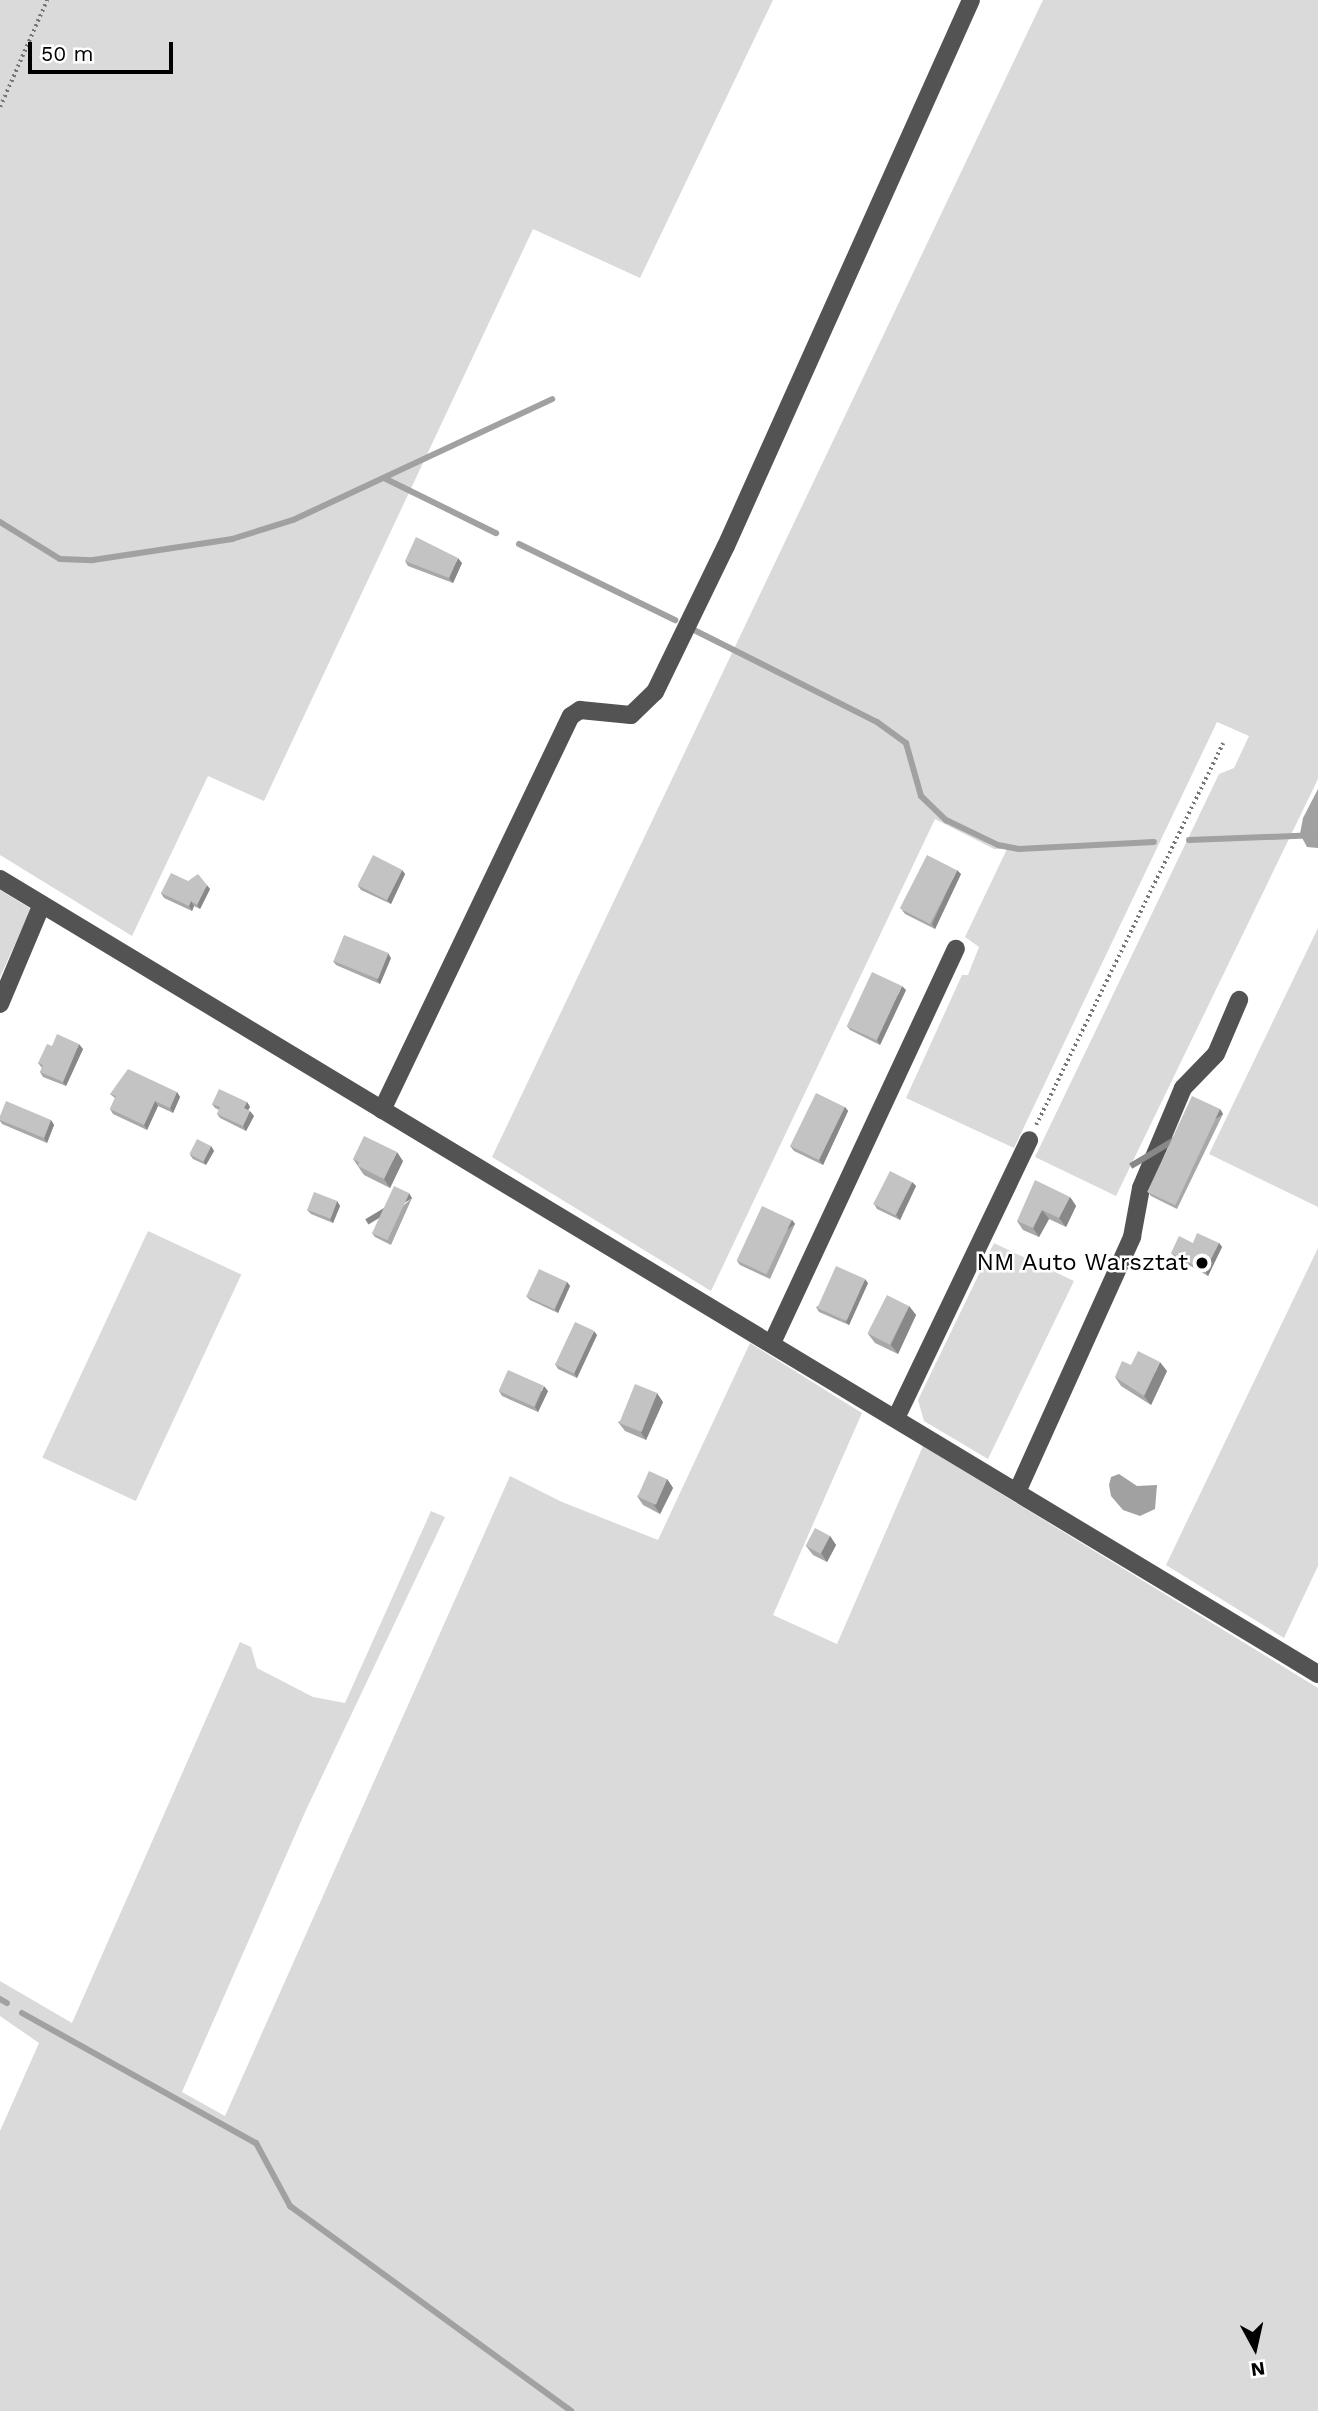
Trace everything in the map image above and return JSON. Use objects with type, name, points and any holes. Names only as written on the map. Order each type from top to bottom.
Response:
[{"type":"street","points":[[382,1110],[571,716],[580,710],[631,715],[655,692],[731,534],[971,0]]},
{"type":"street","points":[[0,879],[1318,1674]]},
{"type":"street","points":[[0,1004],[42,904]]},
{"type":"street","points":[[772,1343],[956,949]]},
{"type":"street","points":[[1017,1492],[1132,1237],[1141,1188],[1184,1088],[1216,1054],[1239,1000]]},
{"type":"street","points":[[896,1418],[1029,1140]]},
{"type":"path","points":[[0,107],[47,0]]},
{"type":"path","points":[[1029,1140],[1223,743]]},
{"type":"shaded area","points":[[0,0],[773,0],[640,278],[533,229],[264,801],[208,776],[132,936],[0,855]]},
{"type":"shaded area","points":[[1043,0],[1318,0],[1318,779],[1116,1196],[1035,1157],[1219,774],[1234,768],[1249,736],[1217,722],[1014,1148],[906,1098],[962,975],[968,975],[979,947],[965,937],[1007,849],[994,849],[935,819],[711,1291],[492,1157]]},
{"type":"shaded area","points":[[1318,789],[1318,848],[1307,847],[1300,834],[1303,818]]},
{"type":"shaded area","points":[[0,890],[31,909],[0,977]]},
{"type":"shaded area","points":[[1318,928],[1318,1207],[1209,1154]]},
{"type":"shaded area","points":[[148,1231],[241,1275],[136,1501],[42,1458]]},
{"type":"shaded area","points":[[994,1243],[1074,1281],[988,1459],[924,1421],[918,1400]]},
{"type":"shaded area","points":[[1318,1248],[1318,1566],[1284,1638],[1166,1565]]},
{"type":"shaded area","points":[[750,1343],[862,1413],[773,1615],[837,1644],[923,1446],[1318,1688],[1318,2411],[0,2411],[0,2131],[39,2043],[0,2016],[0,1981],[72,2023],[240,1642],[251,1647],[257,1668],[313,1697],[345,1703],[431,1511],[445,1517],[306,1810],[182,2092],[225,2116],[510,1476],[562,1502],[658,1540]]},
{"type":"shaded area","points":[[1119,1474],[1137,1486],[1157,1485],[1155,1509],[1140,1516],[1123,1510],[1111,1496],[1109,1485],[1111,1477]]},
{"type":"building","points":[[416,537],[458,558],[449,578],[405,561]]},
{"type":"building","points":[[373,855],[402,870],[387,900],[358,885]]},
{"type":"building","points":[[927,855],[957,870],[930,924],[900,908]]},
{"type":"building","points":[[171,873],[188,881],[198,874],[207,885],[197,905],[191,901],[189,906],[161,893]]},
{"type":"building","points":[[344,935],[389,953],[378,979],[334,961]]},
{"type":"building","points":[[872,972],[902,986],[877,1040],[847,1026]]},
{"type":"building","points":[[57,1034],[79,1044],[63,1082],[40,1072],[43,1065],[38,1063],[47,1044],[52,1046]]},
{"type":"building","points":[[128,1069],[177,1092],[170,1108],[155,1101],[144,1125],[110,1109],[116,1096],[110,1094]]},
{"type":"building","points":[[219,1089],[247,1102],[244,1108],[250,1111],[243,1126],[217,1114],[220,1107],[212,1104]]},
{"type":"building","points":[[816,1093],[845,1107],[819,1160],[790,1146]]},
{"type":"building","points":[[1192,1096],[1220,1109],[1175,1205],[1147,1192]]},
{"type":"building","points":[[6,1101],[51,1120],[44,1138],[0,1120]]},
{"type":"building","points":[[364,1136],[397,1152],[384,1179],[358,1166],[359,1162],[353,1159]]},
{"type":"building","points":[[197,1139],[211,1146],[204,1161],[189,1154]]},
{"type":"building","points":[[890,1171],[912,1182],[895,1215],[873,1204]]},
{"type":"building","points":[[1035,1180],[1070,1197],[1059,1218],[1042,1210],[1033,1228],[1017,1221]]},
{"type":"building","points":[[394,1186],[409,1193],[387,1240],[372,1233]]},
{"type":"building","points":[[314,1192],[337,1201],[331,1219],[307,1210]]},
{"type":"building","points":[[762,1206],[792,1220],[767,1274],[737,1260]]},
{"type":"building","points":[[1197,1233],[1219,1243],[1205,1271],[1171,1253],[1179,1236],[1193,1243]]},
{"type":"building","points":[[836,1266],[865,1279],[847,1321],[817,1308]]},
{"type":"building","points":[[539,1269],[567,1282],[554,1309],[526,1296]]},
{"type":"building","points":[[887,1295],[909,1306],[890,1345],[867,1333]]},
{"type":"building","points":[[575,1322],[594,1331],[574,1373],[555,1365]]},
{"type":"building","points":[[1138,1351],[1160,1362],[1144,1396],[1115,1377],[1122,1361],[1131,1365]]},
{"type":"building","points":[[508,1370],[544,1386],[534,1407],[499,1391]]},
{"type":"building","points":[[635,1384],[657,1393],[642,1432],[619,1423]]},
{"type":"building","points":[[649,1471],[667,1479],[656,1505],[638,1497]]},
{"type":"building","points":[[815,1528],[830,1536],[821,1554],[806,1546]]},
{"type":"waterway","points":[[0,522],[60,559],[93,560],[232,539],[293,520],[552,399]]},
{"type":"waterway","points":[[384,478],[496,533]]},
{"type":"waterway","points":[[519,544],[675,620]]},
{"type":"waterway","points":[[694,630],[877,722],[906,743],[921,796],[946,820],[998,845],[1019,849],[1154,842]]},
{"type":"waterway","points":[[1189,840],[1318,835]]},
{"type":"waterway","points":[[0,1999],[7,2003]]},
{"type":"waterway","points":[[22,2013],[256,2143],[290,2206],[571,2411]]},
{"type":"place","name":"NM Auto Warsztat","points":[[1202,1263]]}]
